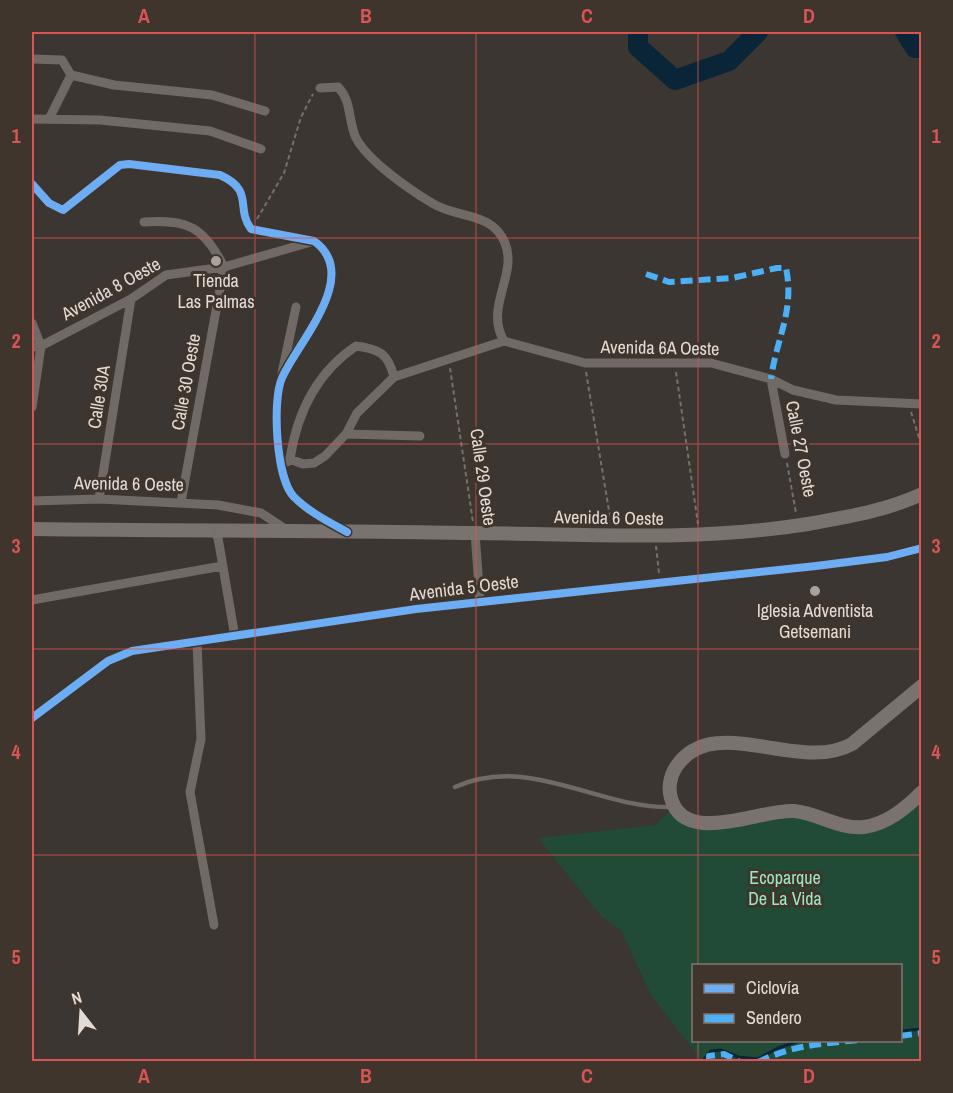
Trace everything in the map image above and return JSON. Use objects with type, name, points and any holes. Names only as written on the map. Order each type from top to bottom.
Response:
[{"type":"main road","name":"Avenida 6 Oeste","points":[[32,529],[215,533],[347,531],[614,537],[699,536],[798,525],[877,511],[921,494]]},
{"type":"main road","points":[[921,686],[852,744],[840,750],[803,753],[724,743],[699,748],[680,762],[672,775],[669,792],[674,807],[691,821],[706,824],[788,811],[862,827],[891,817],[921,792]]},
{"type":"street","points":[[32,59],[62,60],[71,75],[114,85],[212,95],[265,111]]},
{"type":"street","points":[[49,119],[71,75]]},
{"type":"street","points":[[290,459],[303,464],[314,463],[325,456],[346,434],[357,413],[394,376],[504,340],[497,329],[497,311],[508,261],[506,245],[498,229],[484,219],[452,213],[434,204],[397,179],[357,139],[345,94],[338,87],[320,88]]},
{"type":"street","points":[[32,119],[100,120],[210,131],[261,148]]},
{"type":"street","points":[[32,184],[49,203],[63,210],[120,165],[129,164],[219,175],[231,181],[240,190],[247,223],[251,229],[314,241],[322,247],[331,267],[331,283],[324,306],[281,379]]},
{"type":"street","points":[[144,222],[172,220],[199,230],[224,267]]},
{"type":"street","name":"Avenida 8 Oeste","points":[[36,346],[131,299],[166,276],[224,267],[314,241]]},
{"type":"street","name":"Calle 30 Oeste","points":[[181,502],[224,267]]},
{"type":"street","name":"Calle 30A","points":[[99,500],[131,299]]},
{"type":"street","points":[[296,307],[281,379],[277,426],[280,466],[292,496],[317,516],[347,531]]},
{"type":"street","points":[[32,323],[36,346],[32,407]]},
{"type":"street","name":"Avenida 6A Oeste","points":[[504,340],[585,363],[711,363],[771,379],[793,390],[836,400],[921,404]]},
{"type":"street","points":[[280,466],[290,459],[295,427],[314,390],[329,367],[347,352],[356,346],[383,354],[390,362],[394,376]]},
{"type":"street","name":"Calle 27 Oeste","points":[[771,379],[785,454]]},
{"type":"street","points":[[346,434],[420,436]]},
{"type":"street","name":"Avenida 6 Oeste","points":[[32,501],[181,502],[261,513],[291,533]]},
{"type":"street","points":[[215,533],[235,637]]},
{"type":"street","name":"Calle 29 Oeste","points":[[474,533],[480,601]]},
{"type":"street","name":"Avenida 5 Oeste","points":[[32,718],[118,655],[480,601],[887,557],[921,548]]},
{"type":"street","points":[[32,600],[222,566]]},
{"type":"street","points":[[197,643],[201,739],[190,792],[214,925]]},
{"type":"lane","points":[[456,787],[473,779],[497,775],[529,776],[649,808],[674,807]]},
{"type":"path","points":[[251,229],[284,173],[309,96],[320,88]]},
{"type":"path","points":[[585,363],[614,537]]},
{"type":"path","points":[[675,363],[699,536]]},
{"type":"path","points":[[908,403],[921,447]]},
{"type":"path","points":[[654,537],[660,583]]},
{"type":"green space","name":"Ecoparque De La Vida","points":[[921,792],[921,1061],[702,1061],[651,995],[621,930],[601,916],[538,838],[655,825],[674,807],[691,821],[770,812],[862,827]]},
{"type":"waterway","points":[[638,32],[638,47],[675,80],[729,61],[758,32]]},
{"type":"waterway","points":[[905,32],[915,48],[922,47]]},
{"type":"waterway","points":[[902,1031],[922,1029]]},
{"type":"waterway","points":[[702,1062],[711,1051],[721,1050],[738,1057],[758,1059],[778,1048],[796,1042]]},
{"type":"marked path","points":[[646,274],[669,282],[732,278],[786,268],[787,311],[771,379]]},
{"type":"marked path","points":[[902,1036],[922,1033]]},
{"type":"marked path","points":[[758,1062],[795,1049],[839,1042]]},
{"type":"marked path","points":[[709,1062],[709,1056],[724,1054],[740,1062]]},
{"type":"cycle path","points":[[32,184],[49,203],[63,210],[120,165],[129,164],[220,175],[231,181],[241,193],[244,214],[251,229],[314,241],[327,255],[332,272],[329,290],[322,309],[290,363],[279,389],[278,439],[283,474],[294,497],[313,512],[347,532]]},
{"type":"cycle path","points":[[32,718],[108,661],[132,651],[416,609],[816,566],[887,557],[922,548]]},
{"type":"place","name":"Tienda Las Palmas","points":[[216,261]]},
{"type":"place","name":"Iglesia Adventista Getsemani","points":[[815,591]]}]
